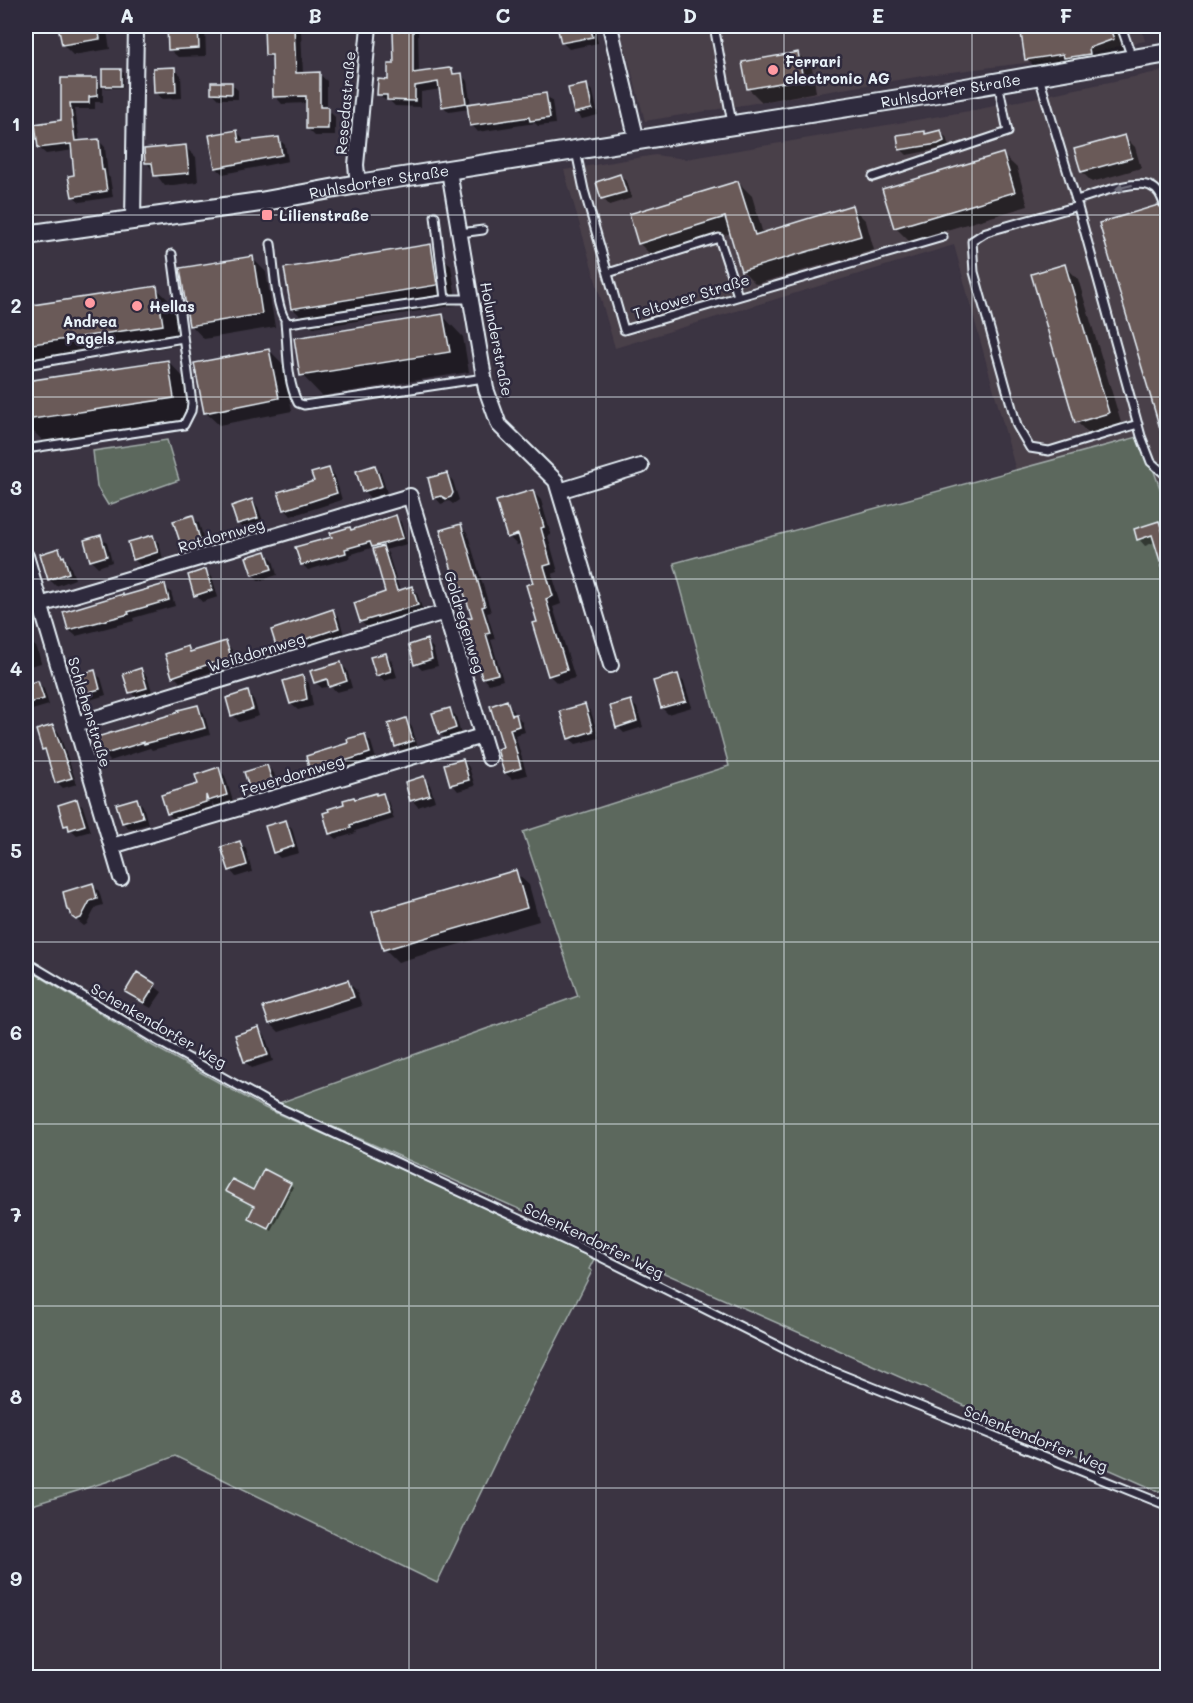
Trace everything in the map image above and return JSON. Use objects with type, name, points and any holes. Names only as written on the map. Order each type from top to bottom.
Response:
[{"type":"main road","name":"Ruhlsdorfer Straße","points":[[26,235],[260,202],[358,184],[576,151],[1167,53]]},
{"type":"street","points":[[133,220],[136,26]]},
{"type":"street","name":"Resedastraße","points":[[358,184],[356,165],[369,26]]},
{"type":"street","points":[[610,26],[637,141]]},
{"type":"street","name":"Holunderstraße","points":[[449,171],[484,378],[500,425],[556,481],[611,665]]},
{"type":"street","points":[[559,491],[641,466]]},
{"type":"street","name":"Rotdornweg","points":[[40,605],[410,496]]},
{"type":"street","name":"Goldregenweg","points":[[410,496],[489,758]]},
{"type":"street","name":"Schlehenstraße","points":[[26,556],[121,878]]},
{"type":"street","name":"Weißdornweg","points":[[76,724],[445,612]]},
{"type":"street","name":"Feuerdornweg","points":[[112,846],[482,736]]},
{"type":"lane","points":[[714,26],[733,125]]},
{"type":"lane","points":[[1121,26],[1129,49]]},
{"type":"lane","points":[[1038,76],[1077,203],[1150,462],[1167,477]]},
{"type":"lane","points":[[873,177],[1008,132],[998,82]]},
{"type":"lane","name":"Teltower Straße","points":[[576,151],[584,190],[624,330],[943,237]]},
{"type":"lane","points":[[1138,424],[1049,451],[1030,448],[1017,426],[974,272],[972,241],[986,232],[1140,184],[1151,186],[1161,194],[1164,204]]},
{"type":"lane","points":[[435,216],[445,299]]},
{"type":"lane","points":[[460,232],[483,230]]},
{"type":"lane","points":[[608,273],[719,238],[738,296]]},
{"type":"lane","points":[[272,244],[280,310],[285,322],[291,378],[298,403],[304,405],[484,378]]},
{"type":"lane","points":[[26,449],[184,424],[192,404],[172,254]]},
{"type":"lane","points":[[285,322],[289,324],[445,299],[472,299]]},
{"type":"lane","points":[[26,365],[183,338]]},
{"type":"lane","name":"Schenkendorfer Weg","points":[[26,962],[156,1040],[273,1105],[596,1255],[813,1363],[1167,1506]]},
{"type":"shaded area","points":[[619,26],[1141,26],[1145,41],[1058,59],[935,74],[645,121]]},
{"type":"shaded area","points":[[1167,70],[1167,510],[1141,437],[1016,471],[954,245],[615,348],[564,170],[655,155],[686,159],[975,110]]},
{"type":"shaded area","points":[[1141,436],[1168,510],[1167,1495],[279,1103],[578,996],[523,832],[729,766],[674,563]]},
{"type":"shaded area","points":[[167,440],[179,480],[108,505],[97,487],[93,451]]},
{"type":"shaded area","points":[[26,968],[153,1046],[265,1108],[596,1255],[589,1269],[592,1271],[508,1436],[437,1583],[175,1456],[109,1481],[26,1507]]},
{"type":"building","points":[[58,26],[98,26],[100,39],[62,45]]},
{"type":"building","points":[[167,26],[198,26],[199,48],[168,50]]},
{"type":"building","points":[[264,26],[294,26],[296,73],[320,72],[320,107],[328,107],[328,129],[306,129],[306,96],[273,97],[272,55],[265,55]]},
{"type":"building","points":[[557,26],[590,26],[593,37],[561,43]]},
{"type":"building","points":[[1020,26],[1109,26],[1114,39],[1089,48],[1090,54],[1064,58],[1063,54],[1025,60]]},
{"type":"building","points":[[413,30],[413,73],[449,68],[452,69],[453,74],[462,73],[466,103],[442,107],[438,82],[415,86],[415,101],[387,100],[387,95],[377,95],[378,79],[388,80],[388,64],[394,64],[393,31]]},
{"type":"building","name":"Ferrari electronic AG","points":[[798,52],[803,79],[747,89],[742,62]]},
{"type":"building","points":[[175,67],[176,92],[154,93],[153,68]]},
{"type":"building","points":[[102,69],[121,69],[121,86],[102,86]]},
{"type":"building","points":[[61,78],[97,78],[97,96],[89,97],[89,103],[70,103],[75,141],[99,139],[107,191],[72,197],[68,176],[74,175],[71,144],[38,148],[35,124],[61,120]]},
{"type":"building","points":[[211,82],[232,82],[232,94],[211,93]]},
{"type":"building","points":[[587,84],[592,109],[574,113],[568,88]]},
{"type":"building","points":[[546,93],[550,118],[530,121],[529,117],[470,126],[467,104]]},
{"type":"building","points":[[237,130],[239,142],[279,137],[282,155],[215,168],[209,135]]},
{"type":"building","points":[[941,130],[944,141],[938,144],[899,150],[897,135],[925,131],[925,134]]},
{"type":"building","points":[[1125,135],[1132,158],[1081,172],[1074,149]]},
{"type":"building","points":[[186,145],[189,173],[154,176],[152,163],[145,163],[144,149]]},
{"type":"building","points":[[1003,153],[1015,192],[894,228],[882,189]]},
{"type":"building","points":[[620,174],[626,192],[601,199],[596,182]]},
{"type":"building","points":[[738,181],[755,235],[852,205],[861,236],[741,271],[725,217],[638,244],[629,214]]},
{"type":"building","points":[[1158,205],[1163,209],[1167,208],[1167,441],[1164,442],[1099,223]]},
{"type":"building","points":[[431,244],[437,285],[291,309],[284,268]]},
{"type":"building","points":[[253,256],[262,314],[189,326],[180,268]]},
{"type":"building","points":[[1065,264],[1109,413],[1075,423],[1031,274]]},
{"type":"building","points":[[157,286],[163,325],[26,345],[26,306]]},
{"type":"building","points":[[443,314],[450,352],[300,376],[294,338]]},
{"type":"building","points":[[269,349],[279,398],[204,413],[194,363]]},
{"type":"building","points":[[168,360],[174,398],[26,420],[26,381]]},
{"type":"building","points":[[375,465],[382,486],[362,492],[356,471]]},
{"type":"building","points":[[329,468],[337,493],[284,510],[278,492],[314,481],[311,473]]},
{"type":"building","points":[[447,473],[453,493],[451,497],[433,498],[428,478]]},
{"type":"building","points":[[533,490],[544,527],[541,528],[551,564],[544,566],[553,596],[546,599],[567,670],[548,676],[532,623],[537,622],[526,585],[533,583],[518,534],[507,538],[496,501]]},
{"type":"building","points":[[252,499],[258,518],[237,524],[231,506]]},
{"type":"building","points":[[193,515],[200,540],[181,545],[173,521]]},
{"type":"building","points":[[396,515],[403,538],[372,547],[370,542],[345,549],[346,553],[301,565],[295,547],[332,537],[330,533],[350,527],[351,530]]},
{"type":"building","points":[[1159,521],[1167,546],[1167,577],[1165,577],[1152,535],[1137,540],[1134,529]]},
{"type":"building","points":[[461,524],[485,606],[482,607],[490,633],[486,634],[498,674],[482,678],[465,619],[472,617],[462,587],[458,580],[455,581],[440,530]]},
{"type":"building","points":[[101,535],[107,556],[90,561],[84,540]]},
{"type":"building","points":[[153,535],[158,552],[133,560],[128,542]]},
{"type":"building","points":[[383,546],[397,591],[412,586],[418,605],[360,622],[354,603],[385,592],[373,549]]},
{"type":"building","points":[[59,548],[69,573],[48,580],[40,554]]},
{"type":"building","points":[[266,551],[272,569],[252,575],[246,557]]},
{"type":"building","points":[[206,569],[212,590],[194,596],[188,575]]},
{"type":"building","points":[[165,584],[169,600],[128,612],[129,614],[68,630],[63,612]]},
{"type":"building","points":[[333,609],[339,628],[277,649],[271,630]]},
{"type":"building","points":[[427,639],[432,659],[414,665],[409,645]]},
{"type":"building","points":[[226,641],[233,663],[214,669],[212,663],[172,677],[165,654],[188,646],[190,652]]},
{"type":"building","points":[[386,653],[391,671],[376,676],[370,657]]},
{"type":"building","points":[[341,662],[347,681],[329,687],[327,679],[314,683],[310,671]]},
{"type":"building","points":[[141,668],[147,688],[129,693],[123,674]]},
{"type":"building","points":[[95,670],[100,689],[82,694],[77,675]]},
{"type":"building","points":[[678,674],[686,701],[661,708],[653,681]]},
{"type":"building","points":[[303,675],[307,699],[290,704],[283,681]]},
{"type":"building","points":[[38,681],[44,699],[26,704],[26,684]]},
{"type":"building","points":[[248,691],[253,709],[231,716],[226,698]]},
{"type":"building","points":[[507,700],[512,715],[516,714],[519,726],[510,729],[521,768],[504,773],[497,749],[503,747],[490,706]]},
{"type":"building","points":[[631,700],[637,721],[616,728],[610,706]]},
{"type":"building","points":[[585,704],[593,731],[568,739],[560,711]]},
{"type":"building","points":[[198,705],[205,728],[144,744],[144,742],[102,755],[97,737]]},
{"type":"building","points":[[450,708],[456,728],[439,734],[432,713]]},
{"type":"building","points":[[406,718],[413,741],[395,747],[388,724]]},
{"type":"building","points":[[53,725],[72,778],[55,783],[45,749],[42,750],[36,730]]},
{"type":"building","points":[[365,734],[370,753],[310,772],[306,756],[348,743],[347,739]]},
{"type":"building","points":[[463,759],[469,780],[450,785],[444,764]]},
{"type":"building","points":[[267,765],[274,786],[251,793],[244,772]]},
{"type":"building","points":[[219,767],[227,795],[208,801],[206,795],[206,802],[167,814],[161,795],[198,784],[195,775]]},
{"type":"building","points":[[424,776],[430,795],[410,801],[405,782]]},
{"type":"building","points":[[376,793],[376,795],[383,793],[389,813],[329,834],[323,813],[344,804],[343,800]]},
{"type":"building","points":[[137,798],[143,817],[122,823],[116,804]]},
{"type":"building","points":[[77,799],[85,825],[69,830],[68,825],[64,826],[58,805]]},
{"type":"building","points":[[286,820],[294,846],[273,853],[265,826]]},
{"type":"building","points":[[240,841],[247,865],[229,871],[221,847]]},
{"type":"building","points":[[516,870],[527,908],[383,950],[372,912]]},
{"type":"building","points":[[93,883],[97,899],[90,901],[81,918],[76,920],[67,910],[63,892]]},
{"type":"building","points":[[137,972],[156,984],[144,1003],[125,992]]},
{"type":"building","points":[[348,980],[354,997],[269,1024],[263,1007]]},
{"type":"building","points":[[259,1027],[268,1055],[244,1062],[235,1035]]},
{"type":"building","points":[[264,1169],[291,1183],[268,1228],[248,1218],[254,1206],[225,1191],[232,1179],[253,1190]]},
{"type":"place","name":"Ferrari electronic AG","points":[[773,70]]},
{"type":"place","name":"Lilienstraße","points":[[267,215]]},
{"type":"place","name":"Andrea Pagels","points":[[90,303]]},
{"type":"place","name":"Hellas","points":[[137,306]]}]
